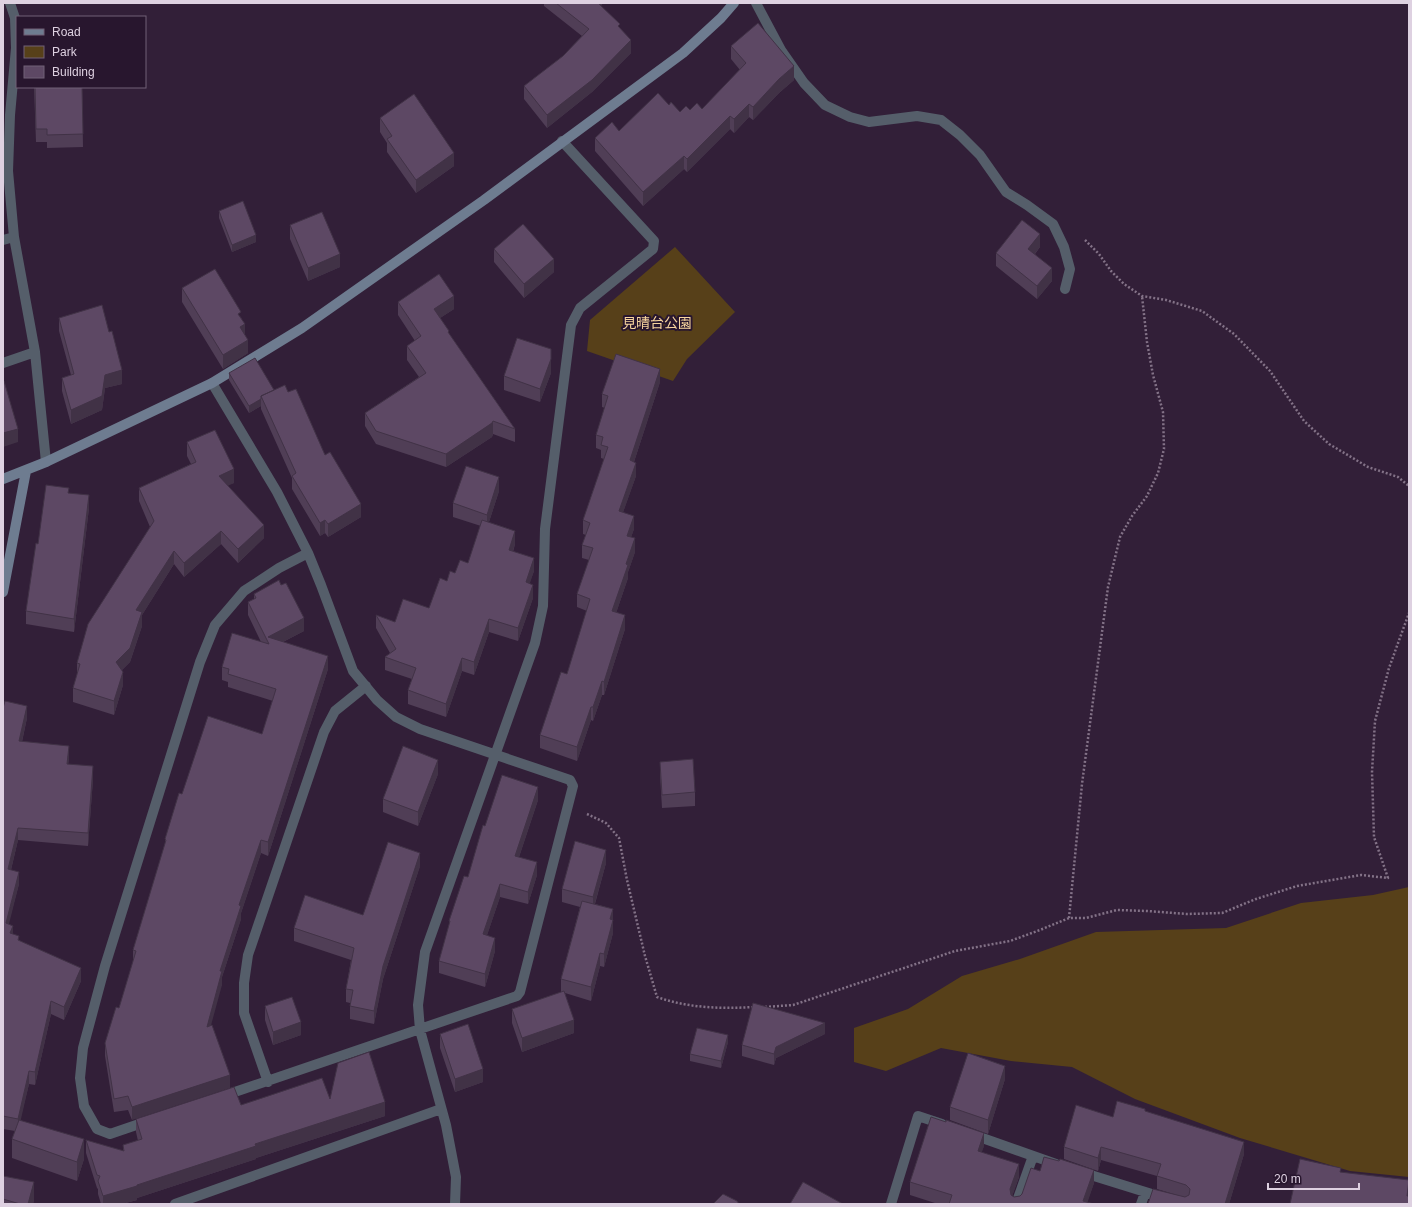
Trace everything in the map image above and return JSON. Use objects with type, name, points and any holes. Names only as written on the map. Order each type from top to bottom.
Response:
[{"type":"street","points":[[10,3],[15,18],[16,48],[6,116],[8,171],[14,237],[35,352],[46,462]]},
{"type":"street","points":[[3,479],[46,462],[212,383],[302,328],[484,200],[683,53],[721,18],[734,3]]},
{"type":"street","points":[[756,3],[781,50],[804,83],[825,105],[850,117],[869,122],[917,116],[942,120],[960,135],[980,155],[1006,192],[1053,224],[1064,247],[1070,269],[1065,289]]},
{"type":"street","points":[[455,1204],[456,1177],[446,1125],[420,1030],[418,1005],[425,952],[484,782],[535,643],[543,606],[545,529],[572,326],[580,308],[653,249],[654,241],[562,142]]},
{"type":"street","points":[[3,240],[14,237]]},
{"type":"street","points":[[3,363],[35,352]]},
{"type":"street","points":[[212,383],[277,492],[308,553],[353,671],[377,700],[396,717],[420,729],[570,780],[573,786],[520,992],[517,996],[215,1099]]},
{"type":"street","points":[[3,592],[26,471]]},
{"type":"street","points":[[155,1119],[110,1134],[97,1129],[84,1106],[80,1078],[83,1048],[105,966],[200,662],[215,625],[244,591],[279,568],[308,553]]},
{"type":"street","points":[[268,1082],[244,1013],[244,983],[248,955],[324,732],[334,711],[366,686]]},
{"type":"street","points":[[175,1204],[441,1109]]},
{"type":"street","points":[[891,1204],[918,1116],[1066,1167],[1184,1204]]},
{"type":"street","points":[[1016,1204],[1033,1156]]},
{"type":"street","points":[[1141,1204],[1145,1193]]},
{"type":"path","points":[[1053,224],[1080,235],[1099,254],[1124,284],[1142,296],[1166,300],[1202,311],[1228,329],[1270,371],[1304,421],[1329,444],[1368,466],[1398,477],[1409,486]]},
{"type":"path","points":[[1069,918],[1082,784],[1108,587],[1120,537],[1153,485],[1158,474],[1164,449],[1163,412],[1153,375],[1147,342],[1142,296]]},
{"type":"path","points":[[567,809],[588,814],[606,823],[619,838],[643,949],[657,997],[670,1002],[697,1007],[744,1008],[793,1005],[954,951],[1010,941],[1069,918],[1086,918],[1117,910],[1187,914],[1222,913],[1256,899],[1297,886],[1361,875],[1388,878],[1374,837],[1372,772],[1375,721],[1389,668],[1409,613]]},
{"type":"green space","name":"見晴台公園","points":[[675,247],[735,312],[687,359],[673,381],[587,351],[590,320]]},
{"type":"green space","points":[[1409,887],[1409,1177],[1350,1171],[1240,1138],[1135,1099],[1072,1067],[1011,1061],[941,1048],[886,1071],[854,1062],[854,1028],[908,1009],[962,976],[1020,959],[1096,932],[1226,928],[1301,903],[1373,895]]},
{"type":"building","points":[[556,3],[598,3],[620,24],[618,26],[631,40],[592,80],[547,115],[524,86],[563,56],[589,29]]},
{"type":"building","points":[[758,23],[794,66],[779,79],[753,107],[749,104],[734,119],[730,116],[687,159],[684,156],[643,192],[595,138],[612,122],[619,131],[658,93],[669,105],[671,102],[680,112],[686,106],[690,110],[697,103],[702,109],[746,63],[731,46]]},
{"type":"building","points":[[35,88],[82,88],[83,134],[47,135],[47,129],[36,129]]},
{"type":"building","points":[[414,94],[454,153],[416,180],[387,139],[392,136],[380,118]]},
{"type":"building","points":[[243,201],[256,235],[232,245],[219,211]]},
{"type":"building","points":[[322,212],[340,254],[308,268],[290,225]]},
{"type":"building","points":[[1022,220],[1040,234],[1028,249],[1052,268],[1037,286],[996,253]]},
{"type":"building","points":[[523,224],[554,259],[524,284],[494,249]]},
{"type":"building","points":[[215,269],[241,312],[238,314],[245,324],[240,327],[248,340],[223,355],[182,288]]},
{"type":"building","points":[[439,274],[454,296],[434,309],[449,331],[448,332],[515,429],[493,421],[446,454],[376,431],[365,413],[426,373],[407,346],[421,336],[398,302]]},
{"type":"building","points":[[102,305],[109,332],[112,331],[122,370],[105,375],[102,396],[71,410],[62,378],[74,374],[59,318]]},
{"type":"building","points":[[517,338],[551,349],[551,359],[540,389],[504,376]]},
{"type":"building","points":[[616,354],[660,369],[630,460],[636,463],[619,511],[634,516],[627,536],[635,538],[626,564],[628,565],[612,611],[625,615],[604,682],[602,681],[593,707],[591,707],[577,747],[540,735],[561,672],[567,674],[590,599],[577,594],[593,548],[582,545],[590,523],[583,520],[608,447],[601,445],[603,437],[596,435],[608,396],[602,394]]},
{"type":"building","points":[[255,358],[274,390],[261,396],[261,399],[249,406],[229,373]]},
{"type":"building","points":[[3,381],[18,429],[3,433]]},
{"type":"building","points":[[285,385],[288,392],[296,389],[325,455],[330,452],[361,504],[328,524],[325,520],[320,523],[292,476],[296,473],[261,396]]},
{"type":"building","points":[[215,430],[234,469],[219,476],[264,525],[238,549],[221,531],[184,563],[174,551],[136,610],[142,612],[130,648],[116,662],[123,672],[114,701],[73,688],[80,664],[77,663],[88,624],[154,521],[139,488],[196,462],[187,442]]},
{"type":"building","points":[[466,466],[499,477],[487,515],[453,503]]},
{"type":"building","points":[[46,485],[69,488],[68,493],[89,495],[74,619],[26,611],[36,543],[38,544]]},
{"type":"building","points":[[482,520],[515,531],[509,550],[534,558],[526,582],[533,585],[518,628],[489,619],[474,662],[462,658],[446,704],[408,690],[416,668],[385,657],[396,649],[376,615],[395,622],[403,599],[429,608],[440,578],[447,581],[450,571],[455,573],[460,560],[468,563]]},
{"type":"building","points":[[279,580],[281,585],[286,583],[304,618],[268,637],[328,656],[268,842],[261,840],[239,905],[241,906],[220,971],[222,971],[207,1027],[212,1025],[230,1075],[132,1107],[128,1096],[114,1099],[105,1043],[116,1007],[119,1008],[136,951],[133,950],[179,793],[182,794],[208,716],[262,734],[276,689],[228,674],[229,669],[222,667],[232,633],[269,644],[248,602],[256,598],[254,594]]},
{"type":"building","points":[[5,701],[27,706],[19,741],[69,746],[67,764],[93,766],[88,833],[18,828],[8,869],[19,872],[6,923],[13,926],[10,933],[19,936],[18,940],[81,968],[64,1007],[51,1001],[35,1072],[29,1071],[18,1119],[3,1116],[3,708]]},
{"type":"building","points":[[403,746],[438,760],[418,812],[383,799]]},
{"type":"building","points":[[693,759],[695,792],[662,795],[660,762]]},
{"type":"building","points":[[502,775],[538,787],[515,856],[537,862],[528,892],[500,884],[483,934],[495,938],[485,974],[439,961],[449,921],[464,876],[468,877],[483,825],[485,826]]},
{"type":"building","points":[[575,841],[606,850],[593,897],[562,889]]},
{"type":"building","points":[[388,842],[420,853],[383,966],[374,1011],[350,1006],[353,990],[346,989],[354,948],[294,928],[305,895],[363,915]]},
{"type":"building","points":[[582,901],[613,909],[610,919],[613,920],[604,954],[600,953],[591,987],[561,979]]},
{"type":"building","points":[[564,991],[574,1020],[522,1038],[512,1009]]},
{"type":"building","points":[[292,997],[301,1022],[273,1032],[265,1006]]},
{"type":"building","points":[[753,1003],[825,1023],[776,1047],[774,1054],[742,1045]]},
{"type":"building","points":[[468,1024],[483,1069],[455,1079],[440,1034]]},
{"type":"building","points":[[697,1028],[728,1035],[721,1061],[690,1054]]},
{"type":"building","points":[[369,1052],[385,1102],[255,1144],[256,1146],[137,1186],[103,1196],[98,1181],[100,1176],[97,1175],[86,1140],[124,1151],[123,1145],[142,1139],[136,1119],[234,1087],[241,1105],[322,1078],[330,1099],[338,1063]]},
{"type":"building","points":[[968,1053],[1005,1066],[988,1120],[950,1107]]},
{"type":"building","points":[[1117,1101],[1244,1142],[1225,1204],[1148,1204],[1153,1189],[1185,1197],[1189,1195],[1190,1189],[1186,1185],[1157,1176],[1161,1164],[1101,1147],[1098,1158],[1064,1147],[1076,1105],[1113,1117]]},
{"type":"building","points":[[931,1117],[946,1122],[946,1120],[984,1133],[978,1151],[1019,1164],[1010,1189],[1011,1195],[1014,1197],[1022,1194],[1031,1168],[1040,1171],[1044,1157],[1059,1161],[1060,1159],[1094,1170],[1083,1201],[1094,1204],[949,1204],[952,1195],[910,1182]]},
{"type":"building","points":[[19,1120],[84,1139],[77,1162],[12,1139]]},
{"type":"building","points":[[1300,1159],[1341,1168],[1340,1172],[1409,1180],[1407,1196],[1409,1196],[1409,1204],[1290,1204]]},
{"type":"building","points":[[3,1176],[34,1182],[28,1204],[20,1204],[3,1199]]},
{"type":"building","points":[[803,1182],[843,1204],[790,1204]]},
{"type":"building","points":[[723,1194],[737,1201],[739,1204],[713,1204]]}]
